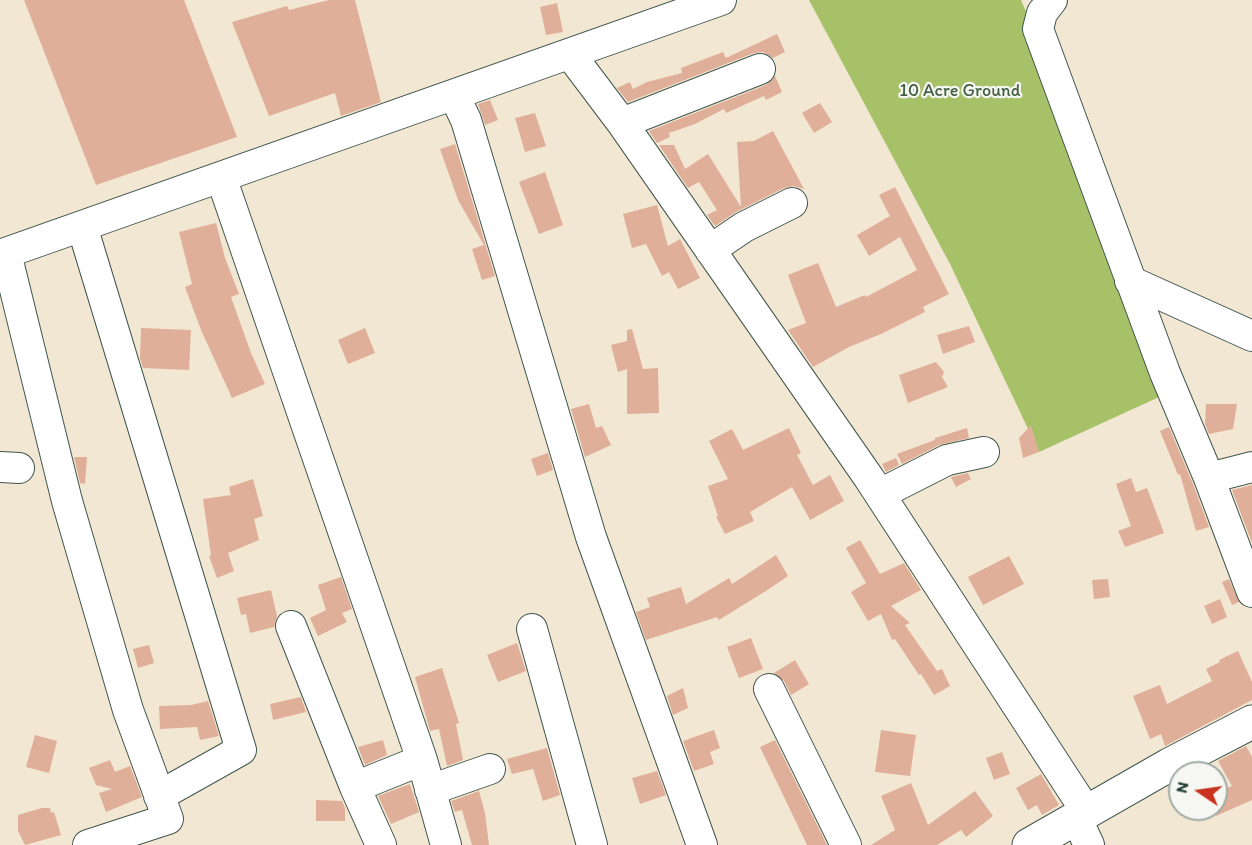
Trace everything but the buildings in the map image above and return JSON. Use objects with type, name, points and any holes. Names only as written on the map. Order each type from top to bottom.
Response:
[{"type":"main road","points":[[1029,845],[1084,825],[1169,765],[1250,729]]},
{"type":"street","points":[[88,845],[168,819],[128,710],[67,501],[3,254],[721,0]]},
{"type":"street","points":[[1052,0],[1041,13],[1038,29],[1130,281],[1252,592]]},
{"type":"street","points":[[570,54],[622,123],[880,494],[1084,825]]},
{"type":"street","points":[[622,123],[760,69]]},
{"type":"street","points":[[454,95],[466,120],[591,537],[702,845]]},
{"type":"street","points":[[221,177],[422,760],[446,845]]},
{"type":"street","points":[[710,250],[744,227],[792,203]]},
{"type":"street","points":[[82,226],[241,750],[159,796]]},
{"type":"street","points":[[1130,281],[1252,336]]},
{"type":"street","points":[[880,494],[947,459],[984,452]]},
{"type":"street","points":[[1209,478],[1252,466]]},
{"type":"street","points":[[291,626],[355,787],[381,845]]},
{"type":"street","points":[[532,629],[592,845]]},
{"type":"street","points":[[769,689],[846,845]]},
{"type":"street","points":[[355,787],[422,760]]},
{"type":"street","points":[[429,790],[490,769]]},
{"type":"green space","name":"10 Acre Ground","points":[[809,0],[1021,0],[1071,117],[1170,392],[1039,452],[950,264]]}]
